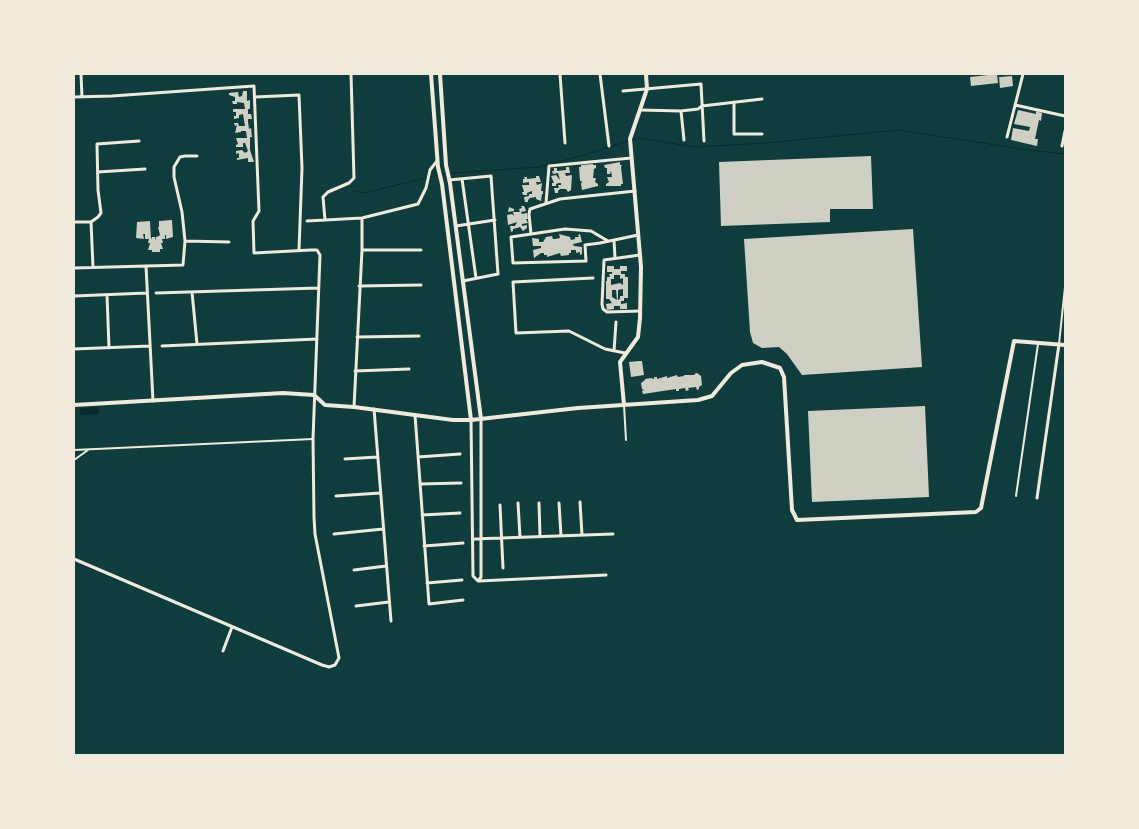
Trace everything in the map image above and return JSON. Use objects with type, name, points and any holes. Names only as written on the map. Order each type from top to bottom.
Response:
[{"type":"street","points":[[81,74],[82,96]]},
{"type":"street","points":[[324,220],[323,197],[328,192],[349,183],[354,178],[351,74]]},
{"type":"street","points":[[431,74],[438,164],[471,420],[473,576],[478,581],[606,575]]},
{"type":"street","points":[[440,74],[446,165],[456,226],[481,420],[480,539],[482,577],[478,581]]},
{"type":"street","points":[[560,74],[565,143]]},
{"type":"street","points":[[600,74],[608,146]]},
{"type":"street","points":[[624,405],[620,362],[638,337],[640,311],[640,255],[630,141],[647,89],[646,74]]},
{"type":"street","points":[[1007,137],[1023,74]]},
{"type":"street","points":[[623,91],[701,84],[704,141]]},
{"type":"street","points":[[74,97],[254,86],[256,97],[259,212],[253,221],[254,253],[299,250],[317,250],[319,252],[313,439],[315,534],[339,658],[335,665],[329,667],[322,665],[74,559]]},
{"type":"street","points":[[256,97],[299,95],[302,168],[299,250]]},
{"type":"street","points":[[640,110],[681,111],[698,109],[702,106],[762,99]]},
{"type":"street","points":[[734,102],[734,134],[762,134]]},
{"type":"street","points":[[1015,105],[1065,116]]},
{"type":"street","points":[[681,111],[684,140]]},
{"type":"street","points":[[1062,146],[1065,130]]},
{"type":"street","points":[[74,222],[91,222],[101,213],[97,144],[139,141]]},
{"type":"street","points":[[74,268],[183,265],[185,240],[174,167],[180,157],[196,156]]},
{"type":"street","points":[[546,203],[549,166],[631,158]]},
{"type":"street","points":[[307,221],[362,218],[418,204],[426,188],[430,170],[438,164]]},
{"type":"street","points":[[98,172],[145,169]]},
{"type":"street","points":[[449,179],[491,176],[498,274],[463,281]]},
{"type":"street","points":[[462,179],[476,278]]},
{"type":"street","points":[[531,234],[530,209],[560,199],[635,191]]},
{"type":"street","points":[[354,407],[362,218]]},
{"type":"street","points":[[456,226],[495,220]]},
{"type":"street","points":[[91,222],[93,267]]},
{"type":"street","points":[[608,241],[591,231],[565,229],[511,237],[513,263],[586,260],[585,245],[614,240],[638,235]]},
{"type":"street","points":[[185,240],[229,242]]},
{"type":"street","points":[[614,240],[614,258]]},
{"type":"street","points":[[362,250],[421,250]]},
{"type":"street","points":[[640,255],[604,260],[602,304],[603,309],[607,312],[640,311]]},
{"type":"street","points":[[146,266],[153,400]]},
{"type":"street","points":[[593,278],[513,282],[516,333],[569,331],[606,349],[625,353]]},
{"type":"street","points":[[359,286],[421,285]]},
{"type":"street","points":[[156,293],[318,288]]},
{"type":"street","points":[[192,292],[197,344]]},
{"type":"street","points":[[74,296],[147,293]]},
{"type":"street","points":[[106,295],[109,348]]},
{"type":"street","points":[[614,351],[616,322]]},
{"type":"street","points":[[357,337],[419,336]]},
{"type":"street","points":[[162,346],[317,339]]},
{"type":"street","points":[[74,405],[283,393],[314,395],[325,405],[481,420],[578,408],[698,400],[712,396],[731,373],[742,365],[762,362],[780,368],[784,377],[792,510],[796,520],[976,512],[981,508],[1014,341],[1065,345]]},
{"type":"street","points":[[1037,498],[1059,344]]},
{"type":"street","points":[[74,350],[150,346]]},
{"type":"street","points":[[355,370],[409,369]]},
{"type":"street","points":[[374,409],[391,621]]},
{"type":"street","points":[[415,415],[429,604],[464,600]]},
{"type":"street","points":[[418,456],[460,454]]},
{"type":"street","points":[[346,459],[377,457]]},
{"type":"street","points":[[472,463],[481,462]]},
{"type":"street","points":[[420,484],[461,484]]},
{"type":"street","points":[[336,496],[380,493]]},
{"type":"street","points":[[580,502],[582,535]]},
{"type":"street","points":[[518,503],[520,537]]},
{"type":"street","points":[[539,503],[540,536]]},
{"type":"street","points":[[559,503],[561,536]]},
{"type":"street","points":[[500,505],[503,568]]},
{"type":"street","points":[[422,514],[460,513]]},
{"type":"street","points":[[334,534],[383,529]]},
{"type":"street","points":[[473,539],[613,534]]},
{"type":"street","points":[[424,546],[463,543]]},
{"type":"street","points":[[354,570],[386,566]]},
{"type":"street","points":[[427,583],[462,580]]},
{"type":"street","points":[[356,606],[389,602]]},
{"type":"street","points":[[223,651],[232,627]]},
{"type":"lane","points":[[1059,344],[1065,287]]},
{"type":"lane","points":[[1016,496],[1038,342]]},
{"type":"lane","points":[[624,405],[626,440]]},
{"type":"lane","points":[[74,450],[313,439]]},
{"type":"lane","points":[[74,460],[88,450]]},
{"type":"water","points":[[99,407],[99,414],[80,415],[80,408]]},
{"type":"building","points":[[997,74],[998,83],[971,86],[970,77]]},
{"type":"building","points":[[1012,76],[1013,86],[1000,88],[999,77]]},
{"type":"building","points":[[243,91],[247,91],[247,101],[250,100],[248,114],[251,114],[252,119],[248,119],[248,122],[252,137],[250,137],[250,150],[254,162],[248,162],[248,158],[237,160],[239,153],[236,154],[236,151],[242,150],[245,153],[248,151],[245,143],[243,143],[243,147],[236,147],[238,144],[236,138],[247,138],[246,131],[235,133],[237,125],[235,126],[234,123],[238,123],[239,126],[245,126],[243,114],[239,115],[239,118],[234,119],[236,112],[233,112],[233,109],[245,109],[244,103],[237,102],[237,104],[233,104],[232,101],[235,101],[235,97],[229,95],[229,93],[238,92],[239,97],[242,96]]},
{"type":"building","points":[[1018,110],[1036,114],[1036,111],[1042,113],[1035,139],[1038,139],[1037,146],[1011,140],[1013,128],[1029,131],[1030,127],[1014,124]]},
{"type":"building","points":[[871,156],[873,209],[830,209],[830,222],[721,226],[719,162]]},
{"type":"building","points":[[620,162],[620,165],[622,165],[623,184],[621,186],[606,186],[609,182],[607,177],[612,177],[611,171],[610,174],[607,174],[607,168],[604,165]]},
{"type":"building","points":[[581,165],[596,165],[596,168],[594,169],[593,178],[596,178],[595,182],[598,186],[582,190],[579,167]]},
{"type":"building","points":[[566,167],[569,167],[570,173],[565,173],[566,176],[572,175],[571,190],[568,192],[566,189],[560,189],[558,193],[555,193],[554,188],[559,188],[558,185],[561,185],[561,183],[552,186],[552,183],[554,183],[551,176],[556,175],[560,180],[558,173],[553,174],[552,171],[554,171],[554,168],[557,168],[557,171],[566,170]]},
{"type":"building","points":[[536,176],[539,176],[541,182],[536,182],[537,185],[542,183],[541,191],[543,191],[543,194],[541,201],[536,199],[536,197],[530,198],[528,202],[525,202],[524,197],[532,194],[532,191],[527,193],[527,195],[523,195],[522,185],[529,185],[529,182],[523,183],[523,179],[525,179],[524,177],[527,177],[527,179],[536,178]]},
{"type":"building","points":[[521,206],[524,206],[526,211],[521,212],[522,214],[527,213],[528,219],[526,219],[528,223],[522,224],[522,226],[527,225],[527,228],[523,231],[520,227],[513,229],[511,232],[510,226],[515,226],[517,222],[508,225],[507,215],[512,214],[514,216],[513,212],[520,212]]},
{"type":"building","points":[[509,207],[514,209],[514,211],[508,212]]},
{"type":"building","points":[[172,220],[173,237],[166,239],[165,235],[165,239],[162,239],[163,243],[161,243],[163,249],[160,249],[160,252],[148,250],[150,243],[148,243],[149,239],[145,239],[145,234],[143,234],[144,239],[136,238],[137,222],[150,221],[151,240],[152,237],[155,237],[156,241],[156,237],[160,235],[159,221]]},
{"type":"building","points":[[913,229],[922,367],[802,375],[787,354],[779,347],[762,348],[753,343],[750,332],[744,239]]},
{"type":"building","points":[[559,234],[570,237],[571,240],[579,237],[578,235],[580,234],[582,242],[573,244],[574,246],[582,247],[582,254],[580,255],[580,252],[576,253],[576,250],[571,250],[569,255],[561,256],[560,253],[547,257],[544,253],[541,253],[534,258],[533,250],[541,248],[541,246],[533,246],[532,238],[543,242],[546,237],[560,238]]},
{"type":"building","points":[[607,266],[614,266],[614,269],[620,269],[620,266],[627,266],[627,271],[621,271],[621,274],[625,274],[625,277],[628,277],[628,298],[624,298],[621,304],[627,303],[627,309],[620,309],[620,306],[614,306],[614,309],[607,310],[606,304],[612,303],[609,299],[606,299],[606,281],[612,272],[607,272]],"holes":[[[614,275],[620,275],[620,279],[623,278],[623,285],[620,283],[611,285],[611,279],[614,279]],[[623,289],[623,296],[620,296],[618,300],[618,290]],[[612,290],[616,290],[617,300],[612,297]]]},
{"type":"building","points":[[642,361],[644,375],[631,377],[629,362]]},
{"type":"building","points":[[697,373],[701,376],[702,385],[697,390],[696,387],[688,388],[689,390],[686,391],[685,388],[679,389],[679,391],[676,391],[676,389],[643,394],[642,391],[644,390],[641,383],[645,379],[657,377],[657,379],[667,376],[667,378],[677,375],[678,377],[695,375]]},
{"type":"building","points":[[925,406],[929,497],[812,502],[808,411]]},
{"type":"waterway","points":[[632,140],[639,138],[695,147],[765,143],[899,130],[1065,154]]},
{"type":"waterway","points":[[441,174],[539,167],[628,141]]},
{"type":"waterway","points":[[353,191],[365,193],[438,175]]}]
